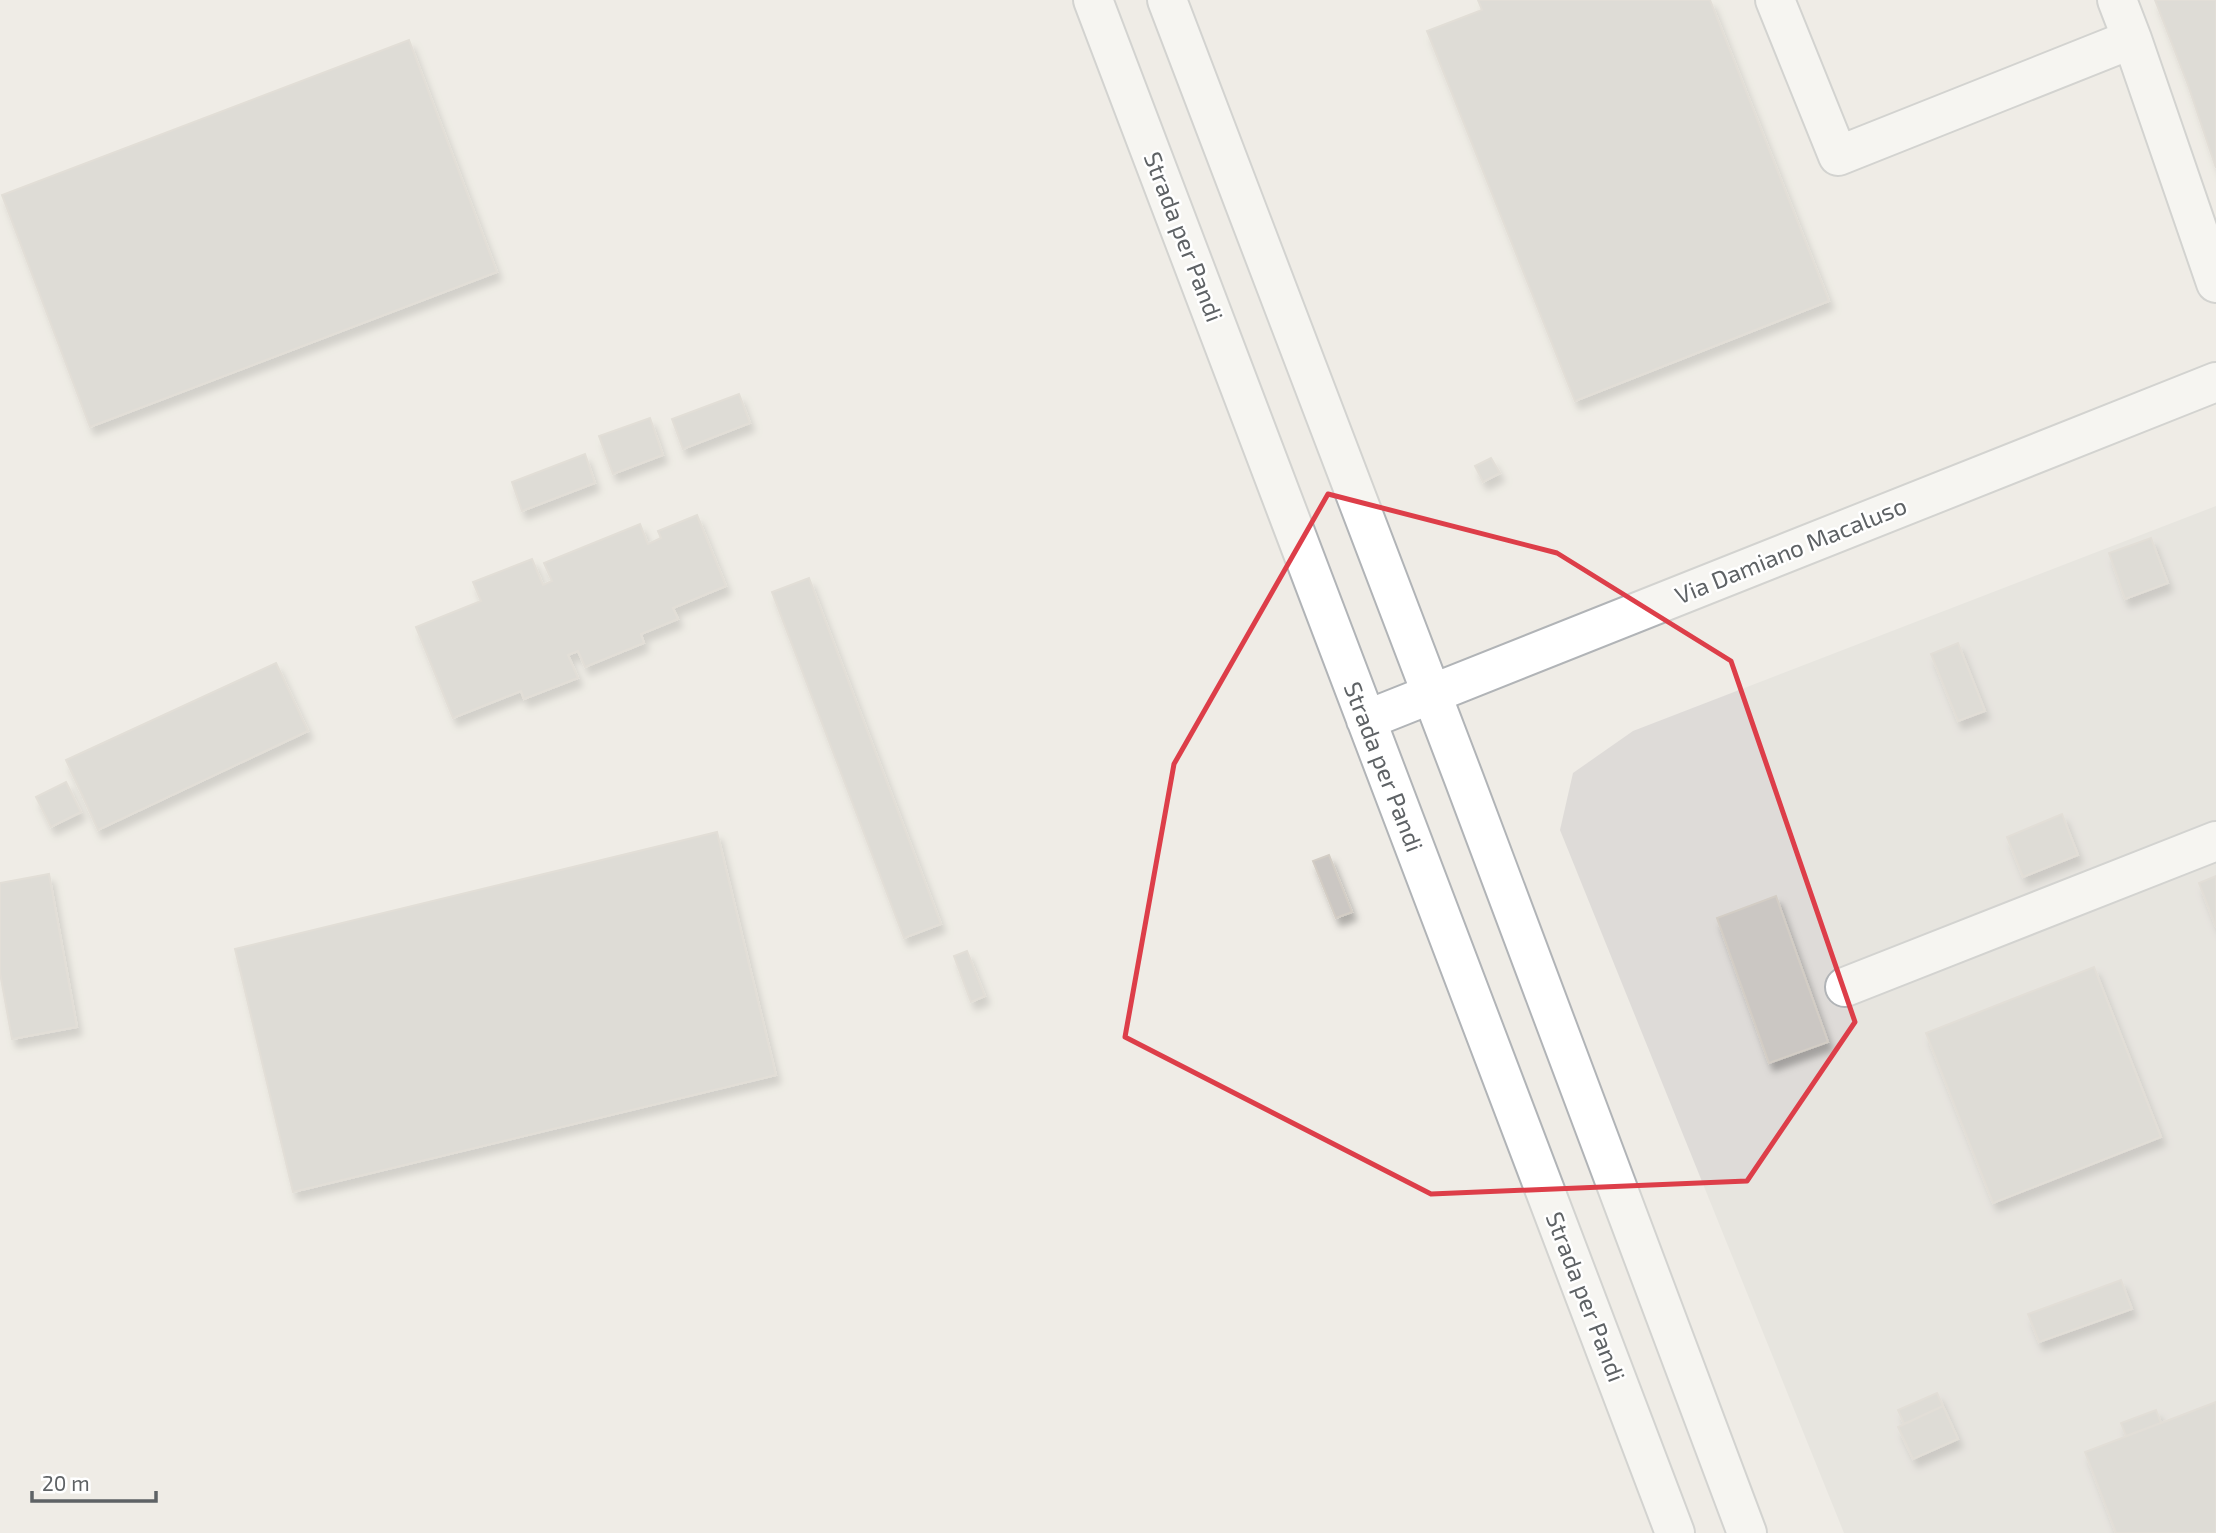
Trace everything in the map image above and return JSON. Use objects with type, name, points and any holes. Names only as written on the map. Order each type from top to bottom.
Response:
[{"type":"street","name":"Strada per Pandi","points":[[1093,0],[1675,1533]]},
{"type":"street","points":[[1167,0],[1432,694],[1746,1533]]},
{"type":"street","points":[[1774,0],[1838,156],[2132,39]]},
{"type":"street","points":[[2117,0],[2216,283]]},
{"type":"street","name":"Via Damiano Macaluso","points":[[1366,720],[2216,382]]},
{"type":"street","points":[[1845,987],[2216,841]]},
{"type":"highlighted area","points":[[1328,494],[1557,553],[1731,661],[1855,1022],[1747,1181],[1431,1194],[1125,1037],[1174,764]]},
{"type":"shaded area","points":[[2216,506],[2216,1533],[1844,1533],[1560,830],[1573,773],[1633,731]]},
{"type":"building","points":[[1478,0],[1710,0],[1829,301],[1575,401],[1427,31],[1482,10]]},
{"type":"building","points":[[2155,0],[2216,0],[2216,168],[2188,85]]},
{"type":"building","points":[[409,40],[497,272],[90,427],[2,195]]},
{"type":"building","points":[[739,394],[750,423],[683,449],[672,419]]},
{"type":"building","points":[[650,418],[663,455],[613,474],[599,436]]},
{"type":"building","points":[[585,454],[595,483],[522,511],[512,482]]},
{"type":"building","points":[[1491,458],[1500,473],[1483,482],[1475,466]]},
{"type":"building","points":[[697,515],[726,586],[673,608],[678,619],[641,634],[644,643],[585,667],[578,651],[568,655],[578,678],[524,699],[521,691],[453,718],[416,627],[481,601],[473,582],[532,559],[543,585],[552,581],[544,563],[640,524],[648,544],[661,538],[658,531]]},
{"type":"building","points":[[2151,538],[2168,583],[2125,599],[2109,553]]},
{"type":"building","points":[[809,578],[941,924],[904,938],[772,592]]},
{"type":"building","points":[[1958,643],[1985,711],[1958,721],[1931,654]]},
{"type":"building","points":[[276,663],[308,731],[98,830],[66,760]]},
{"type":"building","points":[[66,782],[81,812],[51,827],[36,797]]},
{"type":"building","points":[[2062,814],[2078,855],[2023,877],[2007,837]]},
{"type":"building","points":[[717,832],[776,1075],[293,1192],[235,949]]},
{"type":"building","points":[[1329,855],[1352,912],[1336,918],[1313,861]]},
{"type":"building","points":[[49,874],[77,1027],[12,1039],[0,973],[0,883]]},
{"type":"building","points":[[2216,876],[2216,927],[2199,883]]},
{"type":"building","points":[[1776,896],[1828,1042],[1769,1063],[1717,918]]},
{"type":"building","points":[[967,951],[985,996],[971,1002],[954,956]]},
{"type":"building","points":[[2094,967],[2161,1137],[1993,1203],[1926,1033]]},
{"type":"building","points":[[2121,1280],[2132,1309],[2039,1342],[2028,1314]]},
{"type":"building","points":[[1937,1393],[1943,1406],[1904,1424],[1898,1410]]},
{"type":"building","points":[[2216,1402],[2216,1533],[2116,1533],[2085,1452]]},
{"type":"building","points":[[1943,1406],[1958,1439],[1913,1459],[1898,1427]]},
{"type":"building","points":[[2156,1410],[2161,1423],[2126,1436],[2121,1423]]}]
